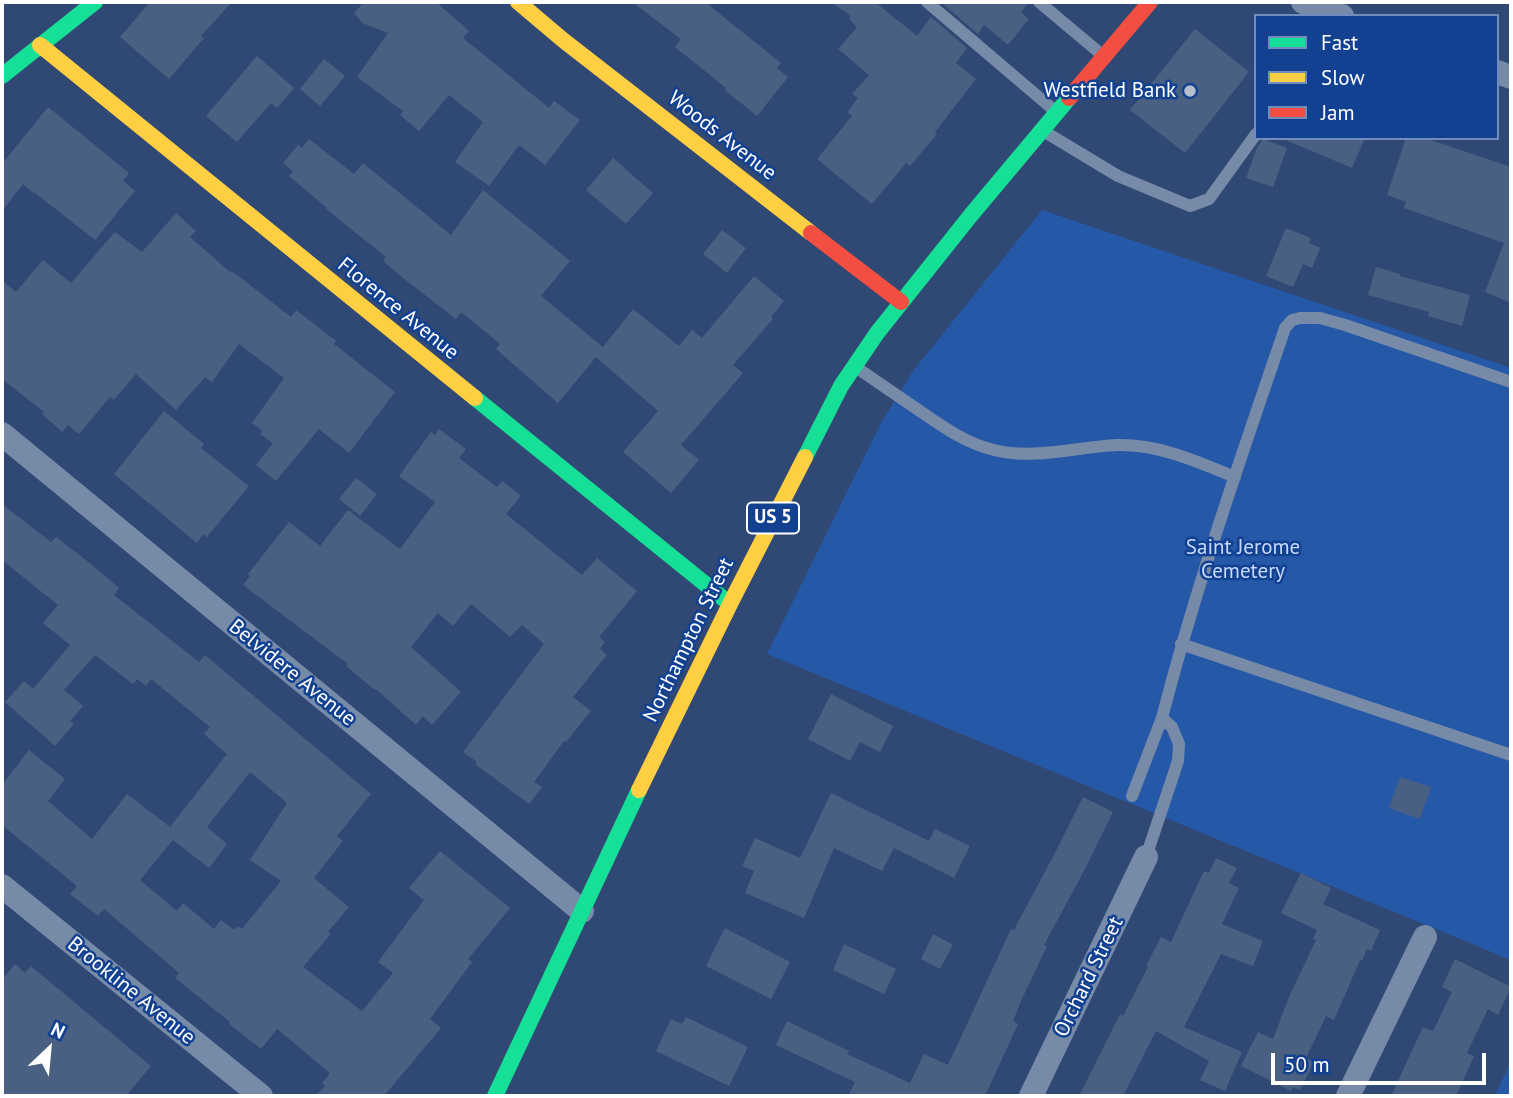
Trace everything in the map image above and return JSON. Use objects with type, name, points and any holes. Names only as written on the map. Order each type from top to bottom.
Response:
[{"type":"street","points":[[2,76],[95,2]]},
{"type":"street","name":"Woods Avenue","points":[[518,2],[563,40],[901,302]]},
{"type":"street","name":"Northampton Street","points":[[495,1096],[659,748],[828,409],[854,366],[901,302],[1150,2]]},
{"type":"street","name":"Florence Avenue","points":[[40,45],[730,604]]},
{"type":"street","name":"Belvidere Avenue","points":[[2,434],[582,911]]},
{"type":"street","name":"Orchard Street","points":[[1031,1096],[1146,857]]},
{"type":"street","name":"Brookline Avenue","points":[[2,886],[261,1096]]},
{"type":"street","points":[[1348,1096],[1425,937]]},
{"type":"lane","points":[[927,2],[1057,112]]},
{"type":"lane","points":[[1039,2],[1104,56]]},
{"type":"lane","points":[[1042,130],[1118,176],[1190,206],[1209,199],[1254,137]]},
{"type":"lane","points":[[1132,796],[1162,718],[1181,644],[1284,328],[1292,320],[1308,317],[1345,325],[1511,382]]},
{"type":"lane","points":[[854,366],[944,428],[996,451],[1055,452],[1091,447],[1138,446],[1185,456],[1235,477]]},
{"type":"lane","points":[[1181,644],[1511,755]]},
{"type":"lane","points":[[1146,857],[1178,761],[1179,744],[1172,727],[1162,718]]},
{"type":"green space","name":"Saint Jerome Cemetery","points":[[1042,210],[1511,368],[1511,960],[767,654],[881,423],[913,371]]},
{"type":"green space","points":[[1511,1061],[1511,1096],[1495,1096]]},
{"type":"building","points":[[150,2],[232,2],[201,36],[204,38],[169,79],[120,37]]},
{"type":"building","points":[[364,2],[436,2],[469,31],[463,38],[549,108],[554,101],[580,120],[545,165],[519,145],[489,186],[455,162],[483,122],[449,95],[419,131],[400,115],[403,111],[357,77],[388,33],[362,23],[354,13]]},
{"type":"building","points":[[632,2],[705,2],[781,63],[777,68],[788,77],[757,116],[675,47],[681,39]]},
{"type":"building","points":[[831,2],[875,2],[917,36],[931,17],[967,48],[956,63],[976,79],[935,132],[937,134],[910,166],[906,163],[872,204],[817,159],[852,116],[847,112],[858,98],[852,94],[869,75],[838,49],[857,27],[849,19],[851,16]]},
{"type":"building","points":[[943,2],[1029,2],[1021,12],[1029,19],[1008,45],[984,25],[978,34]]},
{"type":"building","name":"Westfield Bank","points":[[1195,29],[1249,72],[1185,153],[1130,110]]},
{"type":"building","points":[[257,56],[294,88],[277,108],[271,103],[237,142],[206,116]]},
{"type":"building","points":[[324,59],[345,76],[320,106],[300,89]]},
{"type":"building","points":[[48,107],[129,173],[123,181],[135,191],[95,240],[23,184],[2,211],[2,164]]},
{"type":"building","points":[[309,139],[354,174],[363,163],[451,235],[483,190],[570,261],[541,296],[603,347],[633,309],[679,346],[692,330],[702,338],[754,276],[784,301],[771,317],[773,319],[733,365],[743,373],[681,445],[699,460],[671,493],[623,452],[658,411],[596,357],[558,403],[496,349],[500,344],[461,312],[456,319],[403,278],[383,261],[386,257],[289,176],[293,171],[283,163],[298,145],[302,148]]},
{"type":"building","points":[[1262,140],[1266,140],[1287,148],[1273,187],[1246,178]]},
{"type":"building","points":[[1286,140],[1364,140],[1352,168]]},
{"type":"building","points":[[1405,140],[1431,140],[1511,167],[1511,303],[1485,292],[1504,243],[1404,208],[1406,202],[1387,195]]},
{"type":"building","points":[[613,158],[653,193],[626,224],[586,190]]},
{"type":"building","points":[[176,213],[196,231],[190,237],[231,273],[232,271],[291,317],[296,310],[395,392],[349,453],[319,429],[276,481],[256,465],[273,443],[260,434],[262,430],[252,423],[284,378],[239,344],[212,382],[205,377],[176,410],[136,374],[114,400],[110,397],[79,434],[68,425],[62,432],[42,414],[44,412],[2,379],[2,280],[16,292],[43,260],[71,283],[115,232],[142,252]]},
{"type":"building","points":[[1286,228],[1311,238],[1309,243],[1320,248],[1312,268],[1303,264],[1293,287],[1266,276]]},
{"type":"building","points":[[722,230],[746,248],[727,273],[703,254]]},
{"type":"building","points":[[1376,267],[1470,295],[1462,326],[1428,316],[1429,312],[1368,295]]},
{"type":"building","points":[[164,411],[204,444],[201,448],[249,486],[207,537],[203,534],[197,543],[114,474]]},
{"type":"building","points":[[439,429],[466,449],[459,458],[497,487],[502,481],[521,496],[506,514],[582,575],[597,558],[637,591],[599,637],[605,642],[600,649],[607,655],[573,697],[591,711],[566,742],[564,741],[534,782],[542,787],[529,804],[463,752],[544,644],[522,625],[510,637],[471,604],[453,626],[438,613],[411,647],[461,692],[432,725],[423,716],[416,725],[346,666],[348,664],[243,585],[250,576],[248,574],[289,522],[320,546],[348,510],[400,549],[435,502],[399,476],[431,432],[435,435]]},
{"type":"building","points":[[356,478],[377,494],[360,516],[339,499]]},
{"type":"building","points":[[2,504],[51,542],[56,537],[91,564],[119,588],[114,595],[199,662],[205,655],[371,794],[337,836],[343,841],[314,878],[349,907],[328,932],[331,934],[303,967],[362,1011],[393,973],[378,962],[424,900],[409,888],[440,851],[510,908],[468,959],[472,962],[430,1019],[441,1028],[384,1096],[315,1096],[325,1086],[322,1083],[330,1073],[277,1029],[261,1049],[175,978],[179,973],[104,909],[98,916],[70,894],[77,886],[2,825],[2,785],[29,750],[65,779],[48,801],[92,839],[127,794],[170,827],[227,754],[204,734],[210,727],[151,679],[146,686],[137,679],[133,684],[95,655],[64,690],[83,706],[70,721],[74,724],[55,746],[5,702],[24,681],[33,689],[70,645],[43,623],[58,605],[2,560]],"holes":[[[250,772],[287,803],[250,860],[281,881],[242,929],[238,926],[234,930],[221,920],[214,929],[183,903],[177,911],[140,880],[173,840],[209,868],[227,844],[207,827]]]},
{"type":"building","points":[[831,694],[893,726],[880,752],[860,742],[850,761],[808,739]]},
{"type":"building","points":[[1400,777],[1431,787],[1420,819],[1389,808]]},
{"type":"building","points":[[831,793],[929,841],[935,829],[970,846],[954,878],[894,848],[882,871],[834,848],[804,918],[745,893],[754,871],[742,866],[755,838],[800,858]]},
{"type":"building","points":[[1083,797],[1113,812],[1044,945],[1047,946],[1013,1021],[1018,1024],[985,1096],[848,1096],[855,1082],[776,1045],[787,1021],[849,1051],[847,1054],[910,1083],[924,1054],[948,1065],[1011,929],[1014,930]]},
{"type":"building","points":[[1216,858],[1237,868],[1229,883],[1239,888],[1222,924],[1263,941],[1253,966],[1221,954],[1184,1027],[1242,1052],[1225,1091],[1200,1080],[1209,1061],[1156,1031],[1123,1096],[1079,1096],[1120,1014],[1123,1016],[1161,937],[1171,942],[1204,871],[1209,873]]},
{"type":"building","points":[[1301,873],[1331,888],[1323,904],[1380,930],[1371,951],[1367,949],[1362,961],[1360,960],[1334,1020],[1326,1016],[1306,1058],[1314,1062],[1300,1090],[1293,1087],[1291,1091],[1241,1066],[1258,1032],[1273,1039],[1316,940],[1313,939],[1317,930],[1281,913]]},
{"type":"building","points":[[725,928],[790,962],[771,999],[706,966]]},
{"type":"building","points":[[933,934],[953,945],[940,969],[921,959]]},
{"type":"building","points":[[844,944],[896,969],[884,994],[833,970]]},
{"type":"building","points":[[1455,959],[1511,987],[1498,1015],[1488,1009],[1467,1053],[1474,1056],[1456,1096],[1391,1096],[1423,1027],[1433,1031],[1452,992],[1442,987]]},
{"type":"building","points":[[15,964],[25,973],[31,966],[151,1066],[126,1096],[2,1096],[2,980]]},
{"type":"building","points":[[686,1017],[748,1047],[729,1086],[656,1051],[671,1019],[682,1024]]},
{"type":"traffic: fast","points":[[2,76],[95,2]]},
{"type":"traffic: fast","points":[[805,457],[841,386],[877,333],[1069,98]]},
{"type":"traffic: fast","points":[[475,398],[730,604]]},
{"type":"traffic: fast","points":[[495,1096],[639,790]]},
{"type":"traffic: slow","points":[[518,2],[811,233]]},
{"type":"traffic: slow","points":[[40,45],[475,398]]},
{"type":"traffic: slow","points":[[639,790],[805,457]]},
{"type":"traffic: jam","points":[[1069,98],[1150,2]]},
{"type":"traffic: jam","points":[[811,233],[901,302]]},
{"type":"place","name":"Westfield Bank","points":[[1190,91]]}]
